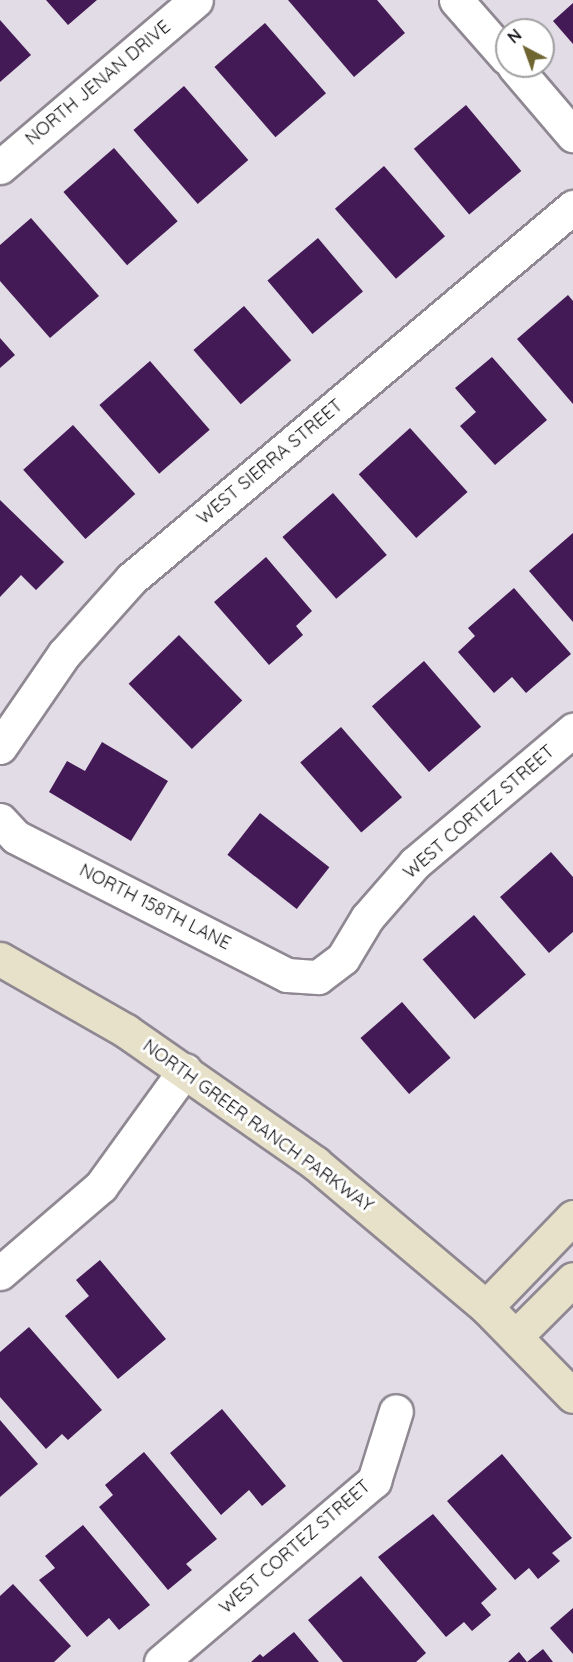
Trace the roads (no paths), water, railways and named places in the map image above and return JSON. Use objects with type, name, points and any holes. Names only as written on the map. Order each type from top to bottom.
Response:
[{"type":"street","name":"NORTH JENAN DRIVE","points":[[0,167],[196,0]]},
{"type":"street","points":[[456,0],[495,44]]},
{"type":"street","points":[[524,78],[573,135]]},
{"type":"street","name":"WEST SIERRA STREET","points":[[0,747],[64,654],[130,579],[573,207]]},
{"type":"street","name":"WEST CORTEZ STREET","points":[[318,977],[343,958],[367,918],[415,863],[573,730]]},
{"type":"street","name":"NORTH 158TH LANE","points":[[0,820],[16,837],[287,975],[318,977]]},
{"type":"street","name":"NORTH GREER RANCH PARKWAY","points":[[0,959],[185,1070],[359,1197],[517,1335],[573,1396]]},
{"type":"street","points":[[0,1273],[101,1186],[185,1070]]},
{"type":"street","points":[[486,1307],[573,1217]]},
{"type":"street","points":[[517,1335],[573,1280]]},
{"type":"street","name":"WEST CORTEZ STREET","points":[[161,1662],[374,1481],[396,1411]]}]
